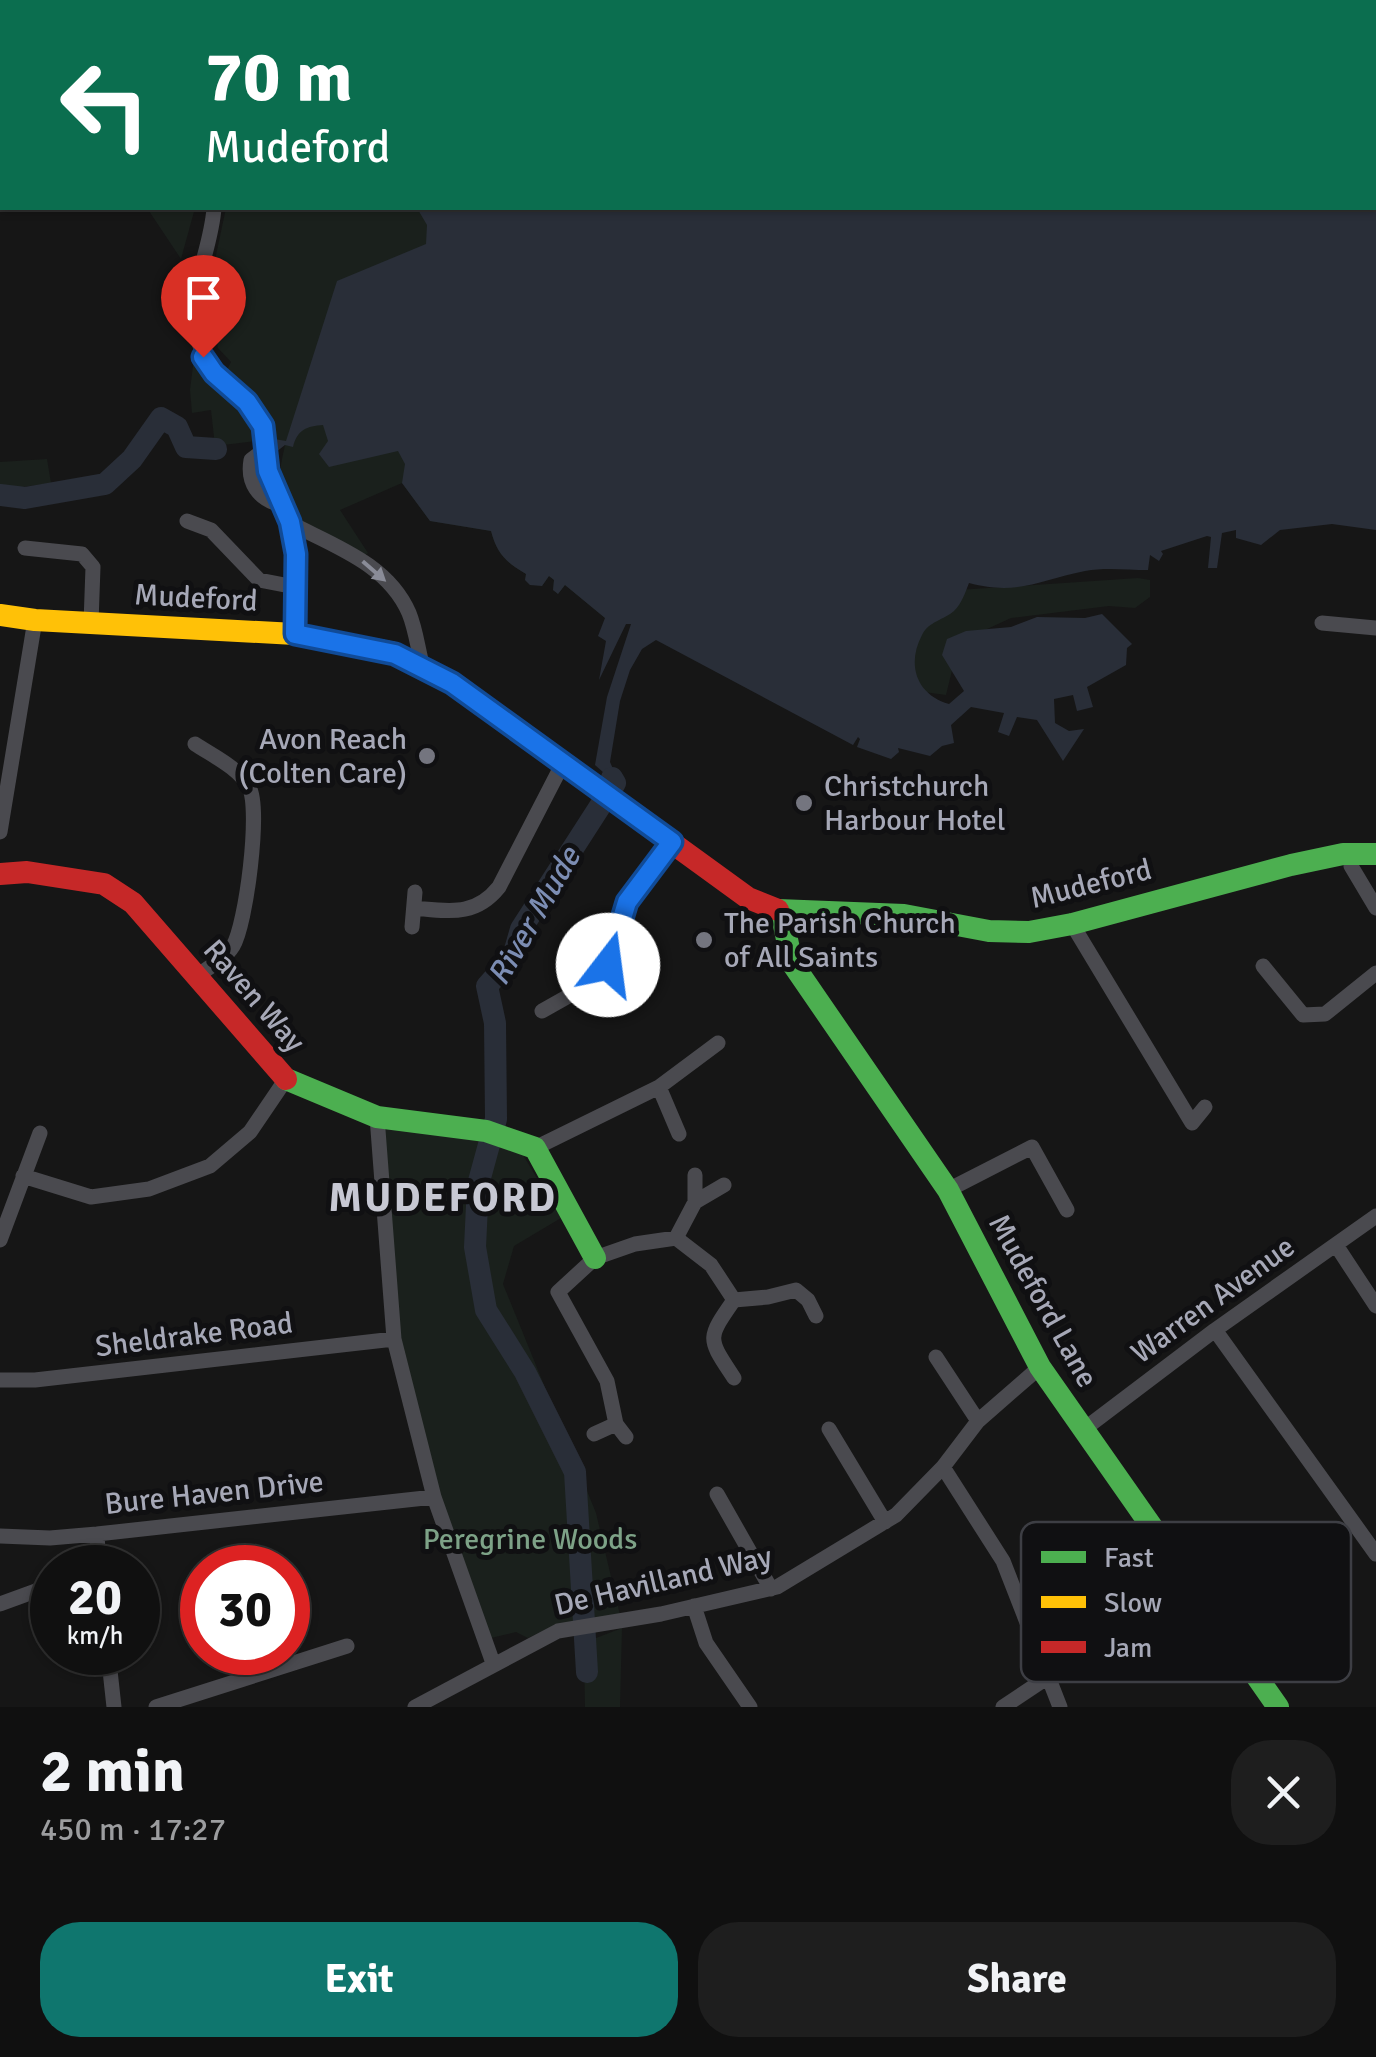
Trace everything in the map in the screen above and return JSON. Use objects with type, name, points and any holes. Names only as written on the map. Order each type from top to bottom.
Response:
[{"type":"street","points":[[214,210],[194,292],[197,336],[203,357],[214,373],[247,402],[263,426],[264,450],[290,522],[296,554],[295,634]]},
{"type":"street","points":[[187,521],[210,530],[259,580],[295,587]]},
{"type":"street","points":[[290,522],[370,564],[394,590],[408,612],[423,668]]},
{"type":"street","points":[[25,548],[82,554],[89,560],[93,567],[91,623]]},
{"type":"street","name":"Mudeford","points":[[0,615],[295,634],[395,654],[452,683],[748,898],[781,911],[904,916],[989,931],[1028,932],[1072,924],[1292,864],[1343,854],[1376,854]]},
{"type":"street","points":[[0,832],[36,620]]},
{"type":"street","points":[[1322,624],[1376,628]]},
{"type":"street","points":[[195,744],[247,783],[256,819],[232,947],[197,976]]},
{"type":"street","points":[[412,927],[414,900],[456,912],[486,904],[499,888],[563,764]]},
{"type":"street","points":[[542,1011],[603,974],[627,902],[672,842]]},
{"type":"street","points":[[1351,866],[1376,908]]},
{"type":"street","name":"Raven Way","points":[[0,874],[28,872],[104,884],[133,903],[286,1079],[377,1117],[493,1133],[535,1148]]},
{"type":"street","name":"Mudeford Lane","points":[[781,911],[787,948],[804,984],[948,1190],[1040,1368],[1148,1522]]},
{"type":"street","points":[[1072,924],[1192,1122],[1205,1107]]},
{"type":"street","points":[[1280,956],[1266,969],[1304,1015],[1325,1014],[1376,974]]},
{"type":"street","points":[[595,1258],[535,1148],[658,1087],[718,1043]]},
{"type":"street","points":[[23,1176],[90,1197],[148,1189],[210,1166],[250,1132],[286,1079]]},
{"type":"street","points":[[658,1087],[679,1134]]},
{"type":"street","points":[[377,1117],[394,1339],[434,1497],[493,1663]]},
{"type":"street","points":[[0,1240],[40,1133]]},
{"type":"street","points":[[948,1190],[1032,1147],[1067,1210]]},
{"type":"street","points":[[676,1238],[695,1202],[695,1175]]},
{"type":"street","points":[[695,1202],[724,1184]]},
{"type":"street","name":"Warren Avenue","points":[[1083,1430],[1376,1216]]},
{"type":"street","points":[[626,1437],[616,1424],[607,1381],[558,1292],[595,1258],[635,1244],[676,1238],[711,1265],[734,1300]]},
{"type":"street","points":[[1336,1245],[1376,1306]]},
{"type":"street","points":[[734,1300],[768,1298],[796,1290],[808,1300],[816,1316]]},
{"type":"street","points":[[734,1300],[713,1330],[714,1348],[734,1378]]},
{"type":"street","points":[[1215,1330],[1376,1554]]},
{"type":"street","name":"Sheldrake Road","points":[[0,1380],[54,1378],[394,1339]]},
{"type":"street","points":[[936,1357],[978,1421]]},
{"type":"street","name":"De Havilland Way","points":[[415,1707],[558,1631],[770,1588],[896,1516],[943,1467],[978,1421],[1014,1386],[1040,1368]]},
{"type":"street","points":[[594,1434],[616,1424]]},
{"type":"street","points":[[829,1429],[885,1522]]},
{"type":"street","points":[[943,1467],[1003,1560],[1021,1607]]},
{"type":"street","points":[[716,1494],[770,1588]]},
{"type":"street","name":"Bure Haven Drive","points":[[0,1536],[50,1538],[97,1534],[434,1497]]},
{"type":"street","points":[[97,1534],[98,1545]]},
{"type":"street","points":[[0,1604],[30,1594]]},
{"type":"street","points":[[694,1606],[706,1643],[750,1707]]},
{"type":"street","points":[[156,1707],[347,1646]]},
{"type":"street","points":[[111,1675],[114,1707]]},
{"type":"street","points":[[1003,1707],[1040,1682]]},
{"type":"street","points":[[1050,1682],[1060,1707]]},
{"type":"street","name":"Mudeford Lane","points":[[1260,1682],[1278,1707]]},
{"type":"green space","points":[[148,210],[194,210],[181,259]]},
{"type":"green space","points":[[226,210],[643,210],[605,618],[565,585],[558,594],[549,576],[542,586],[525,580],[526,574],[499,552],[491,531],[430,521],[402,483],[340,510],[368,553],[364,556],[310,527],[288,505],[282,492],[280,473],[285,445],[274,439],[267,418],[224,376],[231,362],[218,348],[208,293]]},
{"type":"green space","points":[[194,358],[248,419],[257,441],[215,446],[211,410],[192,413]]},
{"type":"green space","points":[[47,459],[51,483],[0,490],[0,462]]},
{"type":"green space","points":[[1150,580],[1150,597],[1135,608],[1109,606],[1011,618],[959,642],[946,695],[910,690],[905,649],[958,590]]},
{"type":"green space","name":"Peregrine Woods","points":[[384,1127],[472,1137],[520,1150],[561,1218],[514,1246],[503,1284],[596,1513],[620,1615],[554,1626],[528,1638],[516,1632],[491,1638],[439,1498],[400,1338]]},
{"type":"green space","points":[[622,1628],[620,1707],[585,1707],[584,1655],[578,1645]]},
{"type":"shaded area","points":[[418,210],[1376,210],[1376,530],[1332,524],[1280,530],[1261,545],[1236,538],[1236,530],[1222,533],[1217,568],[1208,568],[1211,537],[1207,536],[1161,551],[1159,561],[1150,555],[1148,570],[1093,570],[1015,587],[969,583],[954,611],[925,630],[917,646],[917,677],[938,700],[949,704],[964,691],[942,655],[947,639],[966,631],[1011,627],[1037,617],[1085,618],[1102,614],[1132,644],[1127,648],[1126,665],[1087,687],[1093,707],[1077,711],[1073,695],[1054,699],[1055,723],[1069,731],[1084,729],[1063,761],[1037,720],[1017,717],[1009,736],[998,732],[1004,713],[971,707],[951,725],[954,743],[942,746],[930,756],[898,748],[891,759],[857,747],[858,737],[853,745],[656,640],[642,649],[620,701],[610,762],[622,789],[595,765],[607,697],[631,624],[626,624],[599,680],[606,641],[598,636],[605,618],[565,585],[558,594],[549,576],[542,586],[530,585],[526,574],[499,552],[491,531],[430,521],[402,483],[405,464],[398,451],[329,467],[319,454],[328,441],[323,425],[304,430],[293,447],[285,445],[276,452],[274,439],[286,441],[337,281],[426,244],[427,225]]},
{"type":"waterway","points":[[0,495],[25,498],[105,484],[132,459],[161,418],[177,427],[186,447],[216,449]]},
{"type":"waterway","name":"River Mude","points":[[587,1672],[575,1472],[525,1372],[486,1310],[475,1247],[478,1185],[496,1119],[495,1023],[487,986],[513,957],[521,929],[615,783],[612,778]]},
{"type":"traffic: fast","points":[[778,910],[904,915],[989,931],[1029,932],[1291,865],[1343,854],[1376,854]]},
{"type":"traffic: fast","points":[[781,911],[792,963],[948,1190],[1040,1367],[1148,1522]]},
{"type":"traffic: fast","points":[[286,1079],[377,1117],[486,1131],[535,1148],[595,1258]]},
{"type":"traffic: fast","points":[[1260,1682],[1278,1707]]},
{"type":"traffic: slow","points":[[0,615],[295,634],[395,653],[452,683]]},
{"type":"traffic: jam","points":[[452,683],[748,898],[778,910]]},
{"type":"traffic: jam","points":[[0,874],[27,872],[104,884],[133,903],[286,1079]]},
{"type":"place","name":"Avon Reach (Colten Care)","points":[[427,756]]},
{"type":"place","name":"Christchurch Harbour Hotel","points":[[804,803]]},
{"type":"place","name":"The Parish Church of All Saints","points":[[704,940]]},
{"type":"district","name":"MUDEFORD","points":[[443,1198]]},
{"type":"route","points":[[203,357],[214,373],[247,402],[263,426],[268,471],[290,522],[296,554],[295,634],[395,654],[452,683],[672,842],[627,902],[608,965]]}]
